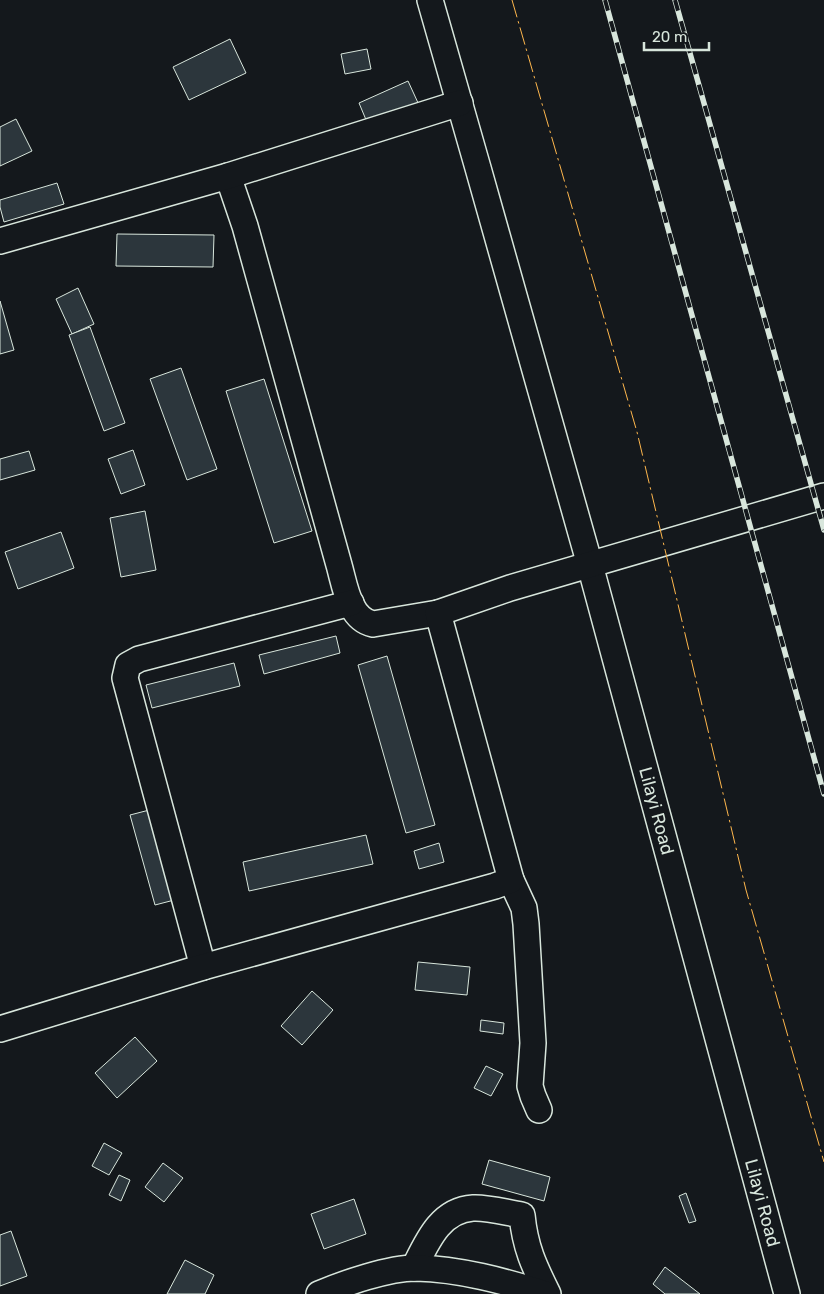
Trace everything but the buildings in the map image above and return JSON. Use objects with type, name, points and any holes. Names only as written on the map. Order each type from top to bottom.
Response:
[{"type":"street","name":"Lilayi Road","points":[[430,0],[590,565],[787,1294]]},
{"type":"street","points":[[0,241],[228,176],[460,103]]},
{"type":"street","points":[[228,176],[245,226],[339,565],[351,603],[357,616],[365,623],[373,624],[438,613],[510,588],[824,496]]},
{"type":"street","points":[[204,967],[125,678],[128,665],[139,660],[351,603]]},
{"type":"street","points":[[438,613],[511,880],[524,908],[533,1043],[530,1086],[539,1110]]},
{"type":"street","points":[[0,1029],[204,967],[511,880]]},
{"type":"street","points":[[414,1268],[430,1236],[444,1220],[459,1210],[474,1208],[522,1215],[524,1236],[531,1259],[546,1294]]},
{"type":"street","points":[[319,1294],[337,1286],[389,1272],[414,1268],[502,1280],[546,1294]]},
{"type":"railway","points":[[605,0],[824,794]]},
{"type":"railway","points":[[675,0],[824,530]]},
{"type":"power","points":[[512,0],[637,432],[746,890],[824,1162]]}]
